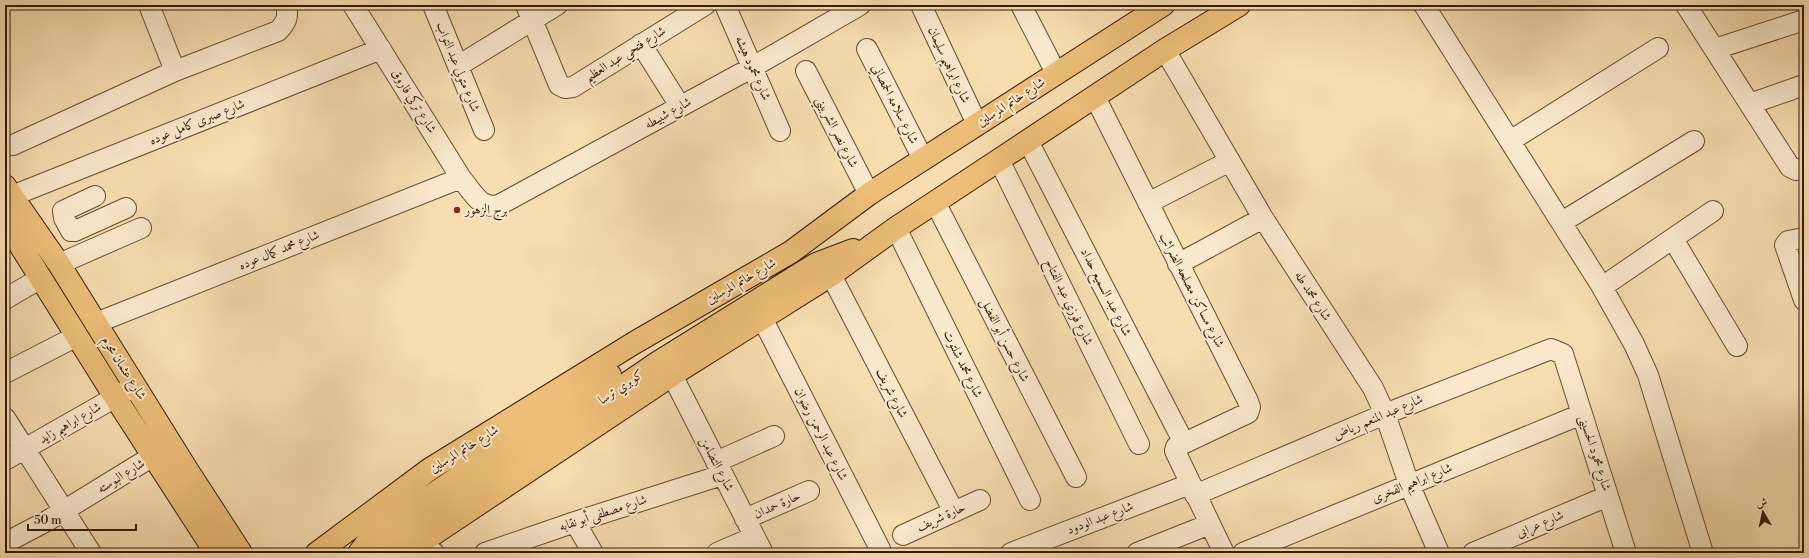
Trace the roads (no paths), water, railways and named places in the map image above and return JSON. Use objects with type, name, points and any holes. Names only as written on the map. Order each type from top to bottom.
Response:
[{"type":"main road","points":[[420,550],[672,375],[831,275],[896,228],[998,160],[1165,50],[1239,5]]},
{"type":"main road","name":"شارع خاتم المرسلين","points":[[317,553],[430,470],[634,343],[791,252],[869,194],[1056,74],[1150,8]]},
{"type":"main road","name":"شارع عثمان محرم","points":[[9,191],[60,264],[241,553]]},
{"type":"main road","name":"شارع عثمان محرم","points":[[8,230],[41,278],[115,397],[216,553]]},
{"type":"main road","name":"كوبري ترسا","points":[[387,553],[415,528],[657,363],[816,264],[842,253],[870,247]]},
{"type":"main road","name":"كوبري ترسا","points":[[364,547],[392,522],[720,302],[791,252]]},
{"type":"main road","points":[[334,553],[344,534]]},
{"type":"street","points":[[149,5],[175,71]]},
{"type":"street","points":[[12,145],[175,71],[278,31],[286,24],[288,13],[286,5]]},
{"type":"street","name":"شارع تركي فاروق","points":[[353,5],[461,178],[476,196]]},
{"type":"street","name":"شارع متولي عبد التواب","points":[[433,5],[484,130]]},
{"type":"street","points":[[458,66],[529,12],[557,5]]},
{"type":"street","name":"شارع فتحي عبد العظيم","points":[[529,12],[560,85],[565,88],[573,87],[704,5]]},
{"type":"street","name":"شارع محمود هيشه","points":[[725,5],[780,131]]},
{"type":"street","name":"شارع شبيطه","points":[[476,196],[483,204],[494,206],[499,205],[753,67],[860,5]]},
{"type":"street","name":"شارع ابراهيم سليمان","points":[[921,5],[977,124]]},
{"type":"street","points":[[1021,5],[1056,74]]},
{"type":"street","points":[[1424,5],[1602,286],[1634,344],[1648,375],[1703,553]]},
{"type":"street","points":[[1686,5],[1790,167],[1801,169]]},
{"type":"street","points":[[1715,49],[1804,20]]},
{"type":"street","points":[[641,44],[680,106]]},
{"type":"street","name":"شارع صبرى كامل عوده","points":[[9,191],[381,48]]},
{"type":"street","points":[[1510,141],[1658,48]]},
{"type":"street","name":"شارع سلامه الحمصاني","points":[[867,49],[923,159]]},
{"type":"street","name":"شارع محمد طه","points":[[1165,50],[1262,218],[1373,388],[1385,414],[1410,484],[1439,553]]},
{"type":"street","name":"شارع نصر الشربيني","points":[[806,70],[869,194]]},
{"type":"street","points":[[1750,104],[1804,85]]},
{"type":"street","name":"شارع مساكن مصلحه الضرائب","points":[[1095,97],[1250,407],[1248,413],[1180,445]]},
{"type":"street","name":"شارع عبد السميع حداد","points":[[1028,141],[1180,445],[1175,453],[1224,553]]},
{"type":"street","points":[[1562,222],[1694,141]]},
{"type":"street","name":"شارع فوزي عبد الفتاح","points":[[998,160],[1139,444]]},
{"type":"street","points":[[1148,203],[1230,161]]},
{"type":"street","name":"شارع محمد كمال عوده","points":[[96,322],[461,178]]},
{"type":"street","points":[[95,196],[66,209],[62,214],[69,229],[73,232],[126,208]]},
{"type":"street","name":"شارع حسن أبو الفضل","points":[[935,202],[1076,477]]},
{"type":"street","points":[[1602,286],[1713,211]]},
{"type":"street","points":[[1178,264],[1262,218]]},
{"type":"street","points":[[98,221],[109,242]]},
{"type":"street","points":[[60,264],[141,228]]},
{"type":"street","name":"شارع محمد شلتوت","points":[[896,228],[1030,500]]},
{"type":"street","points":[[1804,238],[1788,241],[1785,245],[1804,300]]},
{"type":"street","points":[[1673,239],[1737,346]]},
{"type":"street","name":"شارع شريف","points":[[831,275],[954,512]]},
{"type":"street","points":[[5,299],[41,278]]},
{"type":"street","name":"شارع عبد الرحمن رضوان","points":[[762,318],[880,549]]},
{"type":"street","points":[[5,373],[77,336]]},
{"type":"street","name":"شارع عبد المنعم رياض","points":[[1192,490],[1545,350],[1551,348],[1563,354]]},
{"type":"street","name":"شارع محمود الحسينى","points":[[1563,354],[1626,553]]},
{"type":"street","name":"شارع التضامن","points":[[672,375],[758,545]]},
{"type":"street","name":"شارع ابراهيم زايد","points":[[5,460],[25,450],[135,386]]},
{"type":"street","name":"شارع ابراهيم الفخرى","points":[[1243,553],[1582,414]]},
{"type":"street","points":[[5,418],[91,553]]},
{"type":"street","name":"شارع مصطفى أبو نقابه","points":[[485,553],[575,522],[719,469],[774,436]]},
{"type":"street","name":"شارع البوسته","points":[[13,545],[64,511],[153,456]]},
{"type":"street","name":"حارة حمدان","points":[[745,519],[809,490]]},
{"type":"street","name":"شارع عبد الودود","points":[[1011,553],[1192,490]]},
{"type":"street","name":"شارع عرابى","points":[[1472,553],[1608,496]]},
{"type":"street","name":"حارة شريف","points":[[903,535],[980,500]]},
{"type":"street","points":[[575,522],[593,553]]},
{"type":"street","points":[[1137,553],[1210,524]]},
{"type":"street","points":[[718,553],[758,545]]},
{"type":"place","name":"برج الزهور","points":[[457,210]]}]
